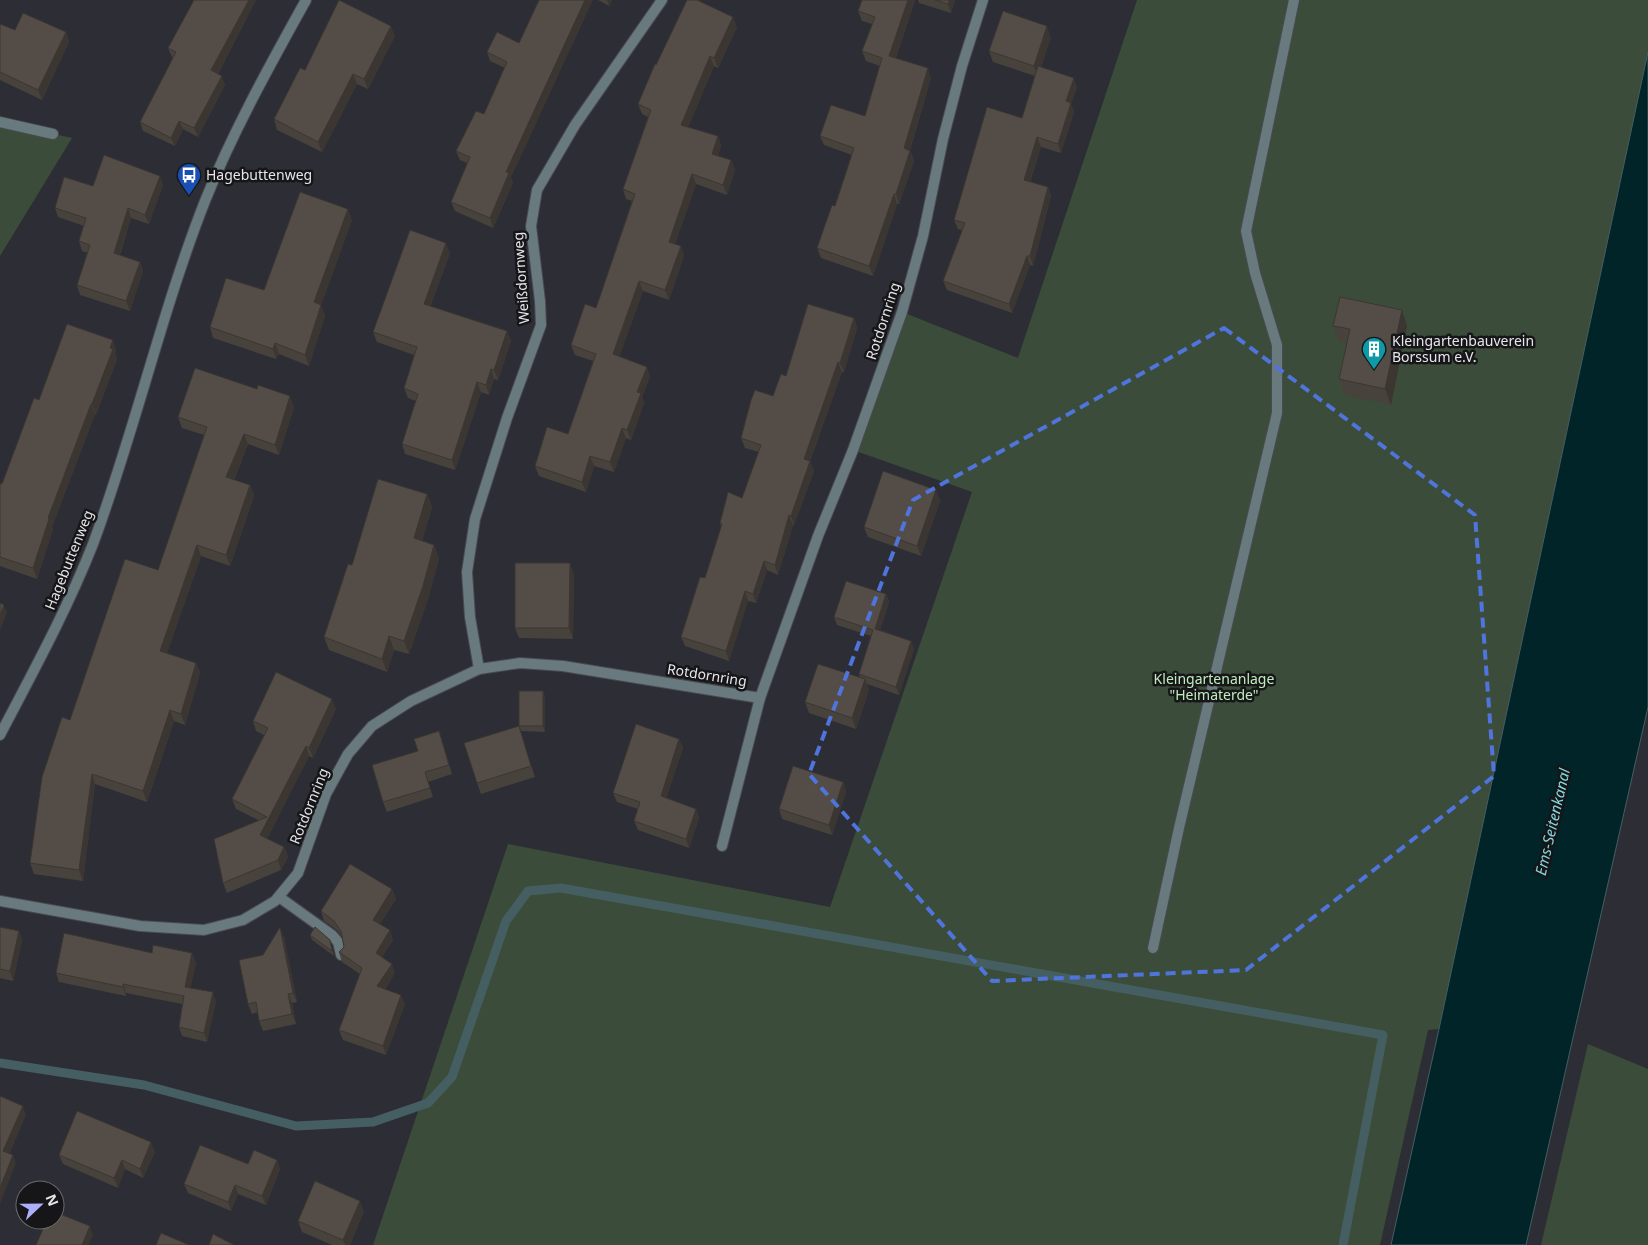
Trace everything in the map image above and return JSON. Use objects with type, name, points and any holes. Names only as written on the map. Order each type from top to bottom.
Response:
[{"type":"street","name":"Hagebuttenweg","points":[[0,735],[70,600],[93,543],[120,465],[175,288],[219,168],[267,71],[306,0]]},
{"type":"street","name":"Weißdornweg","points":[[478,669],[466,572],[475,519],[507,418],[541,325],[531,226],[537,190],[575,124],[662,0]]},
{"type":"street","name":"Rotdornring","points":[[722,846],[760,698],[818,536],[853,450],[902,312],[923,236],[943,139],[982,0]]},
{"type":"street","points":[[1153,948],[1179,828],[1277,413],[1277,345],[1255,273],[1246,231],[1294,0]]},
{"type":"street","points":[[0,122],[53,134]]},
{"type":"street","name":"Rotdornring","points":[[0,901],[140,926],[204,930],[243,920],[279,897],[298,873],[326,794],[348,754],[372,726],[411,701],[478,669],[520,663],[563,666],[760,698]]},
{"type":"street","points":[[279,897],[332,935],[338,942],[341,955]]},
{"type":"highlighted area","points":[[1224,328],[1475,515],[1494,776],[1246,970],[992,981],[809,774],[913,500]]},
{"type":"green space","name":"Kleingartenanlage \"Heimaterde\"","points":[[1137,0],[1648,0],[1648,52],[1439,1029],[1428,1030],[1380,1245],[373,1245],[508,844],[830,907],[972,492],[853,450],[902,312],[1018,358]]},
{"type":"green space","points":[[0,122],[72,138],[0,256]]},
{"type":"green space","points":[[1588,1044],[1648,1069],[1648,1245],[1541,1245]]},
{"type":"water","name":"Ems-Seitenkanal","points":[[1648,52],[1648,707],[1526,1245],[1391,1245],[1439,1029]]},
{"type":"building","points":[[194,0],[249,0],[211,70],[222,76],[194,128],[179,121],[171,138],[140,122],[176,52],[168,48]]},
{"type":"building","points":[[339,0],[391,26],[364,79],[353,74],[318,142],[274,119],[300,68],[305,70]]},
{"type":"building","points":[[539,0],[585,0],[506,172],[509,173],[490,218],[451,202],[470,157],[456,151],[476,111],[484,114],[507,62],[487,52],[497,32],[519,43]]},
{"type":"building","points":[[687,0],[697,0],[733,17],[714,58],[710,56],[681,125],[718,136],[712,154],[731,160],[723,185],[692,174],[669,242],[681,246],[665,290],[639,281],[613,354],[647,367],[637,392],[641,393],[627,430],[622,428],[610,462],[590,456],[582,482],[535,466],[547,427],[568,434],[596,354],[571,345],[585,304],[596,308],[635,194],[623,189],[651,110],[638,104],[655,64]]},
{"type":"building","points":[[862,0],[908,0],[889,56],[928,68],[904,148],[910,151],[869,266],[817,248],[832,205],[835,206],[854,148],[820,136],[831,105],[865,116],[882,58],[862,51],[875,17],[858,11]]},
{"type":"building","points":[[935,0],[949,0],[948,4]]},
{"type":"building","points":[[1003,11],[1047,26],[1034,66],[989,51]]},
{"type":"building","points":[[23,13],[66,32],[38,90],[0,72],[0,24],[15,30]]},
{"type":"building","points":[[1038,66],[1074,78],[1066,101],[1071,103],[1058,144],[1037,137],[1024,180],[1048,187],[1030,256],[1027,256],[1009,304],[943,281],[965,223],[954,220],[987,107],[1022,118]]},
{"type":"building","points":[[104,155],[160,176],[145,215],[128,208],[114,253],[140,262],[126,301],[77,285],[90,245],[79,241],[86,218],[55,208],[64,177],[93,186]]},
{"type":"building","points":[[300,192],[348,209],[314,302],[321,305],[305,355],[275,343],[273,349],[210,327],[226,278],[264,290]]},
{"type":"building","points":[[410,230],[446,243],[424,304],[507,331],[494,370],[491,369],[486,385],[477,382],[452,460],[402,444],[418,394],[404,388],[417,347],[373,332]]},
{"type":"building","name":"Kleingartenbauverein Borssum e.V.","points":[[1340,297],[1402,310],[1385,389],[1339,379],[1350,329],[1333,326]]},
{"type":"building","points":[[808,304],[854,318],[840,363],[838,362],[804,459],[810,461],[791,516],[789,515],[775,565],[764,561],[753,594],[745,591],[726,651],[681,637],[700,577],[705,578],[722,524],[720,523],[728,492],[742,498],[761,445],[741,438],[751,400],[755,390],[773,396],[781,374],[786,376]]},
{"type":"building","points":[[67,324],[113,340],[110,348],[113,349],[48,518],[33,568],[0,557],[0,483],[2,484],[34,398],[39,400]]},
{"type":"building","points":[[195,368],[257,389],[258,385],[290,396],[275,445],[244,434],[226,477],[250,485],[226,555],[197,545],[160,651],[196,663],[181,714],[170,710],[143,791],[92,774],[79,870],[30,863],[42,777],[62,717],[70,720],[125,559],[158,570],[207,427],[178,417]]},
{"type":"building","points":[[883,471],[936,490],[917,546],[864,527]]},
{"type":"building","points":[[378,479],[427,494],[414,538],[434,545],[423,586],[404,641],[389,636],[382,659],[324,637],[348,564],[352,565]]},
{"type":"building","points":[[515,563],[570,563],[569,628],[515,628]]},
{"type":"building","points":[[846,581],[886,594],[875,629],[911,641],[896,687],[859,674],[873,630],[834,617]]},
{"type":"building","points":[[0,603],[4,605],[0,615]]},
{"type":"building","points":[[818,664],[865,679],[852,718],[805,702]]},
{"type":"building","points":[[276,672],[332,699],[309,748],[306,746],[260,835],[284,847],[278,860],[223,883],[214,839],[267,817],[232,799],[268,728],[253,721]]},
{"type":"building","points":[[519,691],[543,691],[543,726],[519,726]]},
{"type":"building","points":[[636,724],[679,739],[661,796],[696,809],[686,839],[634,821],[640,802],[613,793]]},
{"type":"building","points":[[519,726],[531,766],[477,783],[464,743]]},
{"type":"building","points":[[439,731],[449,765],[425,772],[430,788],[383,802],[372,765],[418,751],[414,739]]},
{"type":"building","points":[[793,766],[843,782],[829,825],[779,809]]},
{"type":"building","points":[[350,864],[392,889],[373,920],[390,930],[376,953],[392,964],[377,986],[401,995],[383,1046],[339,1030],[362,968],[339,952],[344,947],[341,931],[334,921],[321,911]]},
{"type":"building","points":[[0,927],[19,931],[10,971],[0,969]]},
{"type":"building","points":[[280,927],[293,993],[288,994],[292,1014],[259,1021],[256,1002],[248,1004],[239,960],[263,955]]},
{"type":"building","points":[[315,927],[330,940],[332,951],[310,935]]},
{"type":"building","points":[[64,933],[152,953],[153,945],[192,953],[185,987],[213,992],[204,1033],[179,1027],[184,996],[123,984],[123,987],[56,973]]},
{"type":"building","points":[[0,1096],[23,1106],[3,1151],[13,1155],[0,1188]]},
{"type":"building","points":[[77,1111],[151,1142],[140,1169],[122,1160],[114,1178],[59,1155]]},
{"type":"building","points":[[200,1145],[248,1164],[254,1150],[277,1160],[262,1196],[235,1185],[228,1202],[184,1184]]},
{"type":"building","points":[[315,1181],[360,1201],[343,1240],[298,1221]]},
{"type":"building","points":[[65,1216],[90,1226],[82,1245],[36,1245],[43,1230],[65,1230]]},
{"type":"building","points":[[161,1233],[189,1245],[156,1245]]},
{"type":"building","points":[[213,1234],[234,1245],[209,1245]]},
{"type":"waterway","points":[[0,1063],[144,1085],[296,1126],[373,1122],[428,1103],[452,1077],[506,921],[528,891],[561,888],[1383,1035],[1343,1245]]},
{"type":"place","name":"Hagebuttenweg","points":[[189,196]]},
{"type":"place","name":"Kleingartenbauverein Borssum e.V.","points":[[1374,370]]}]
